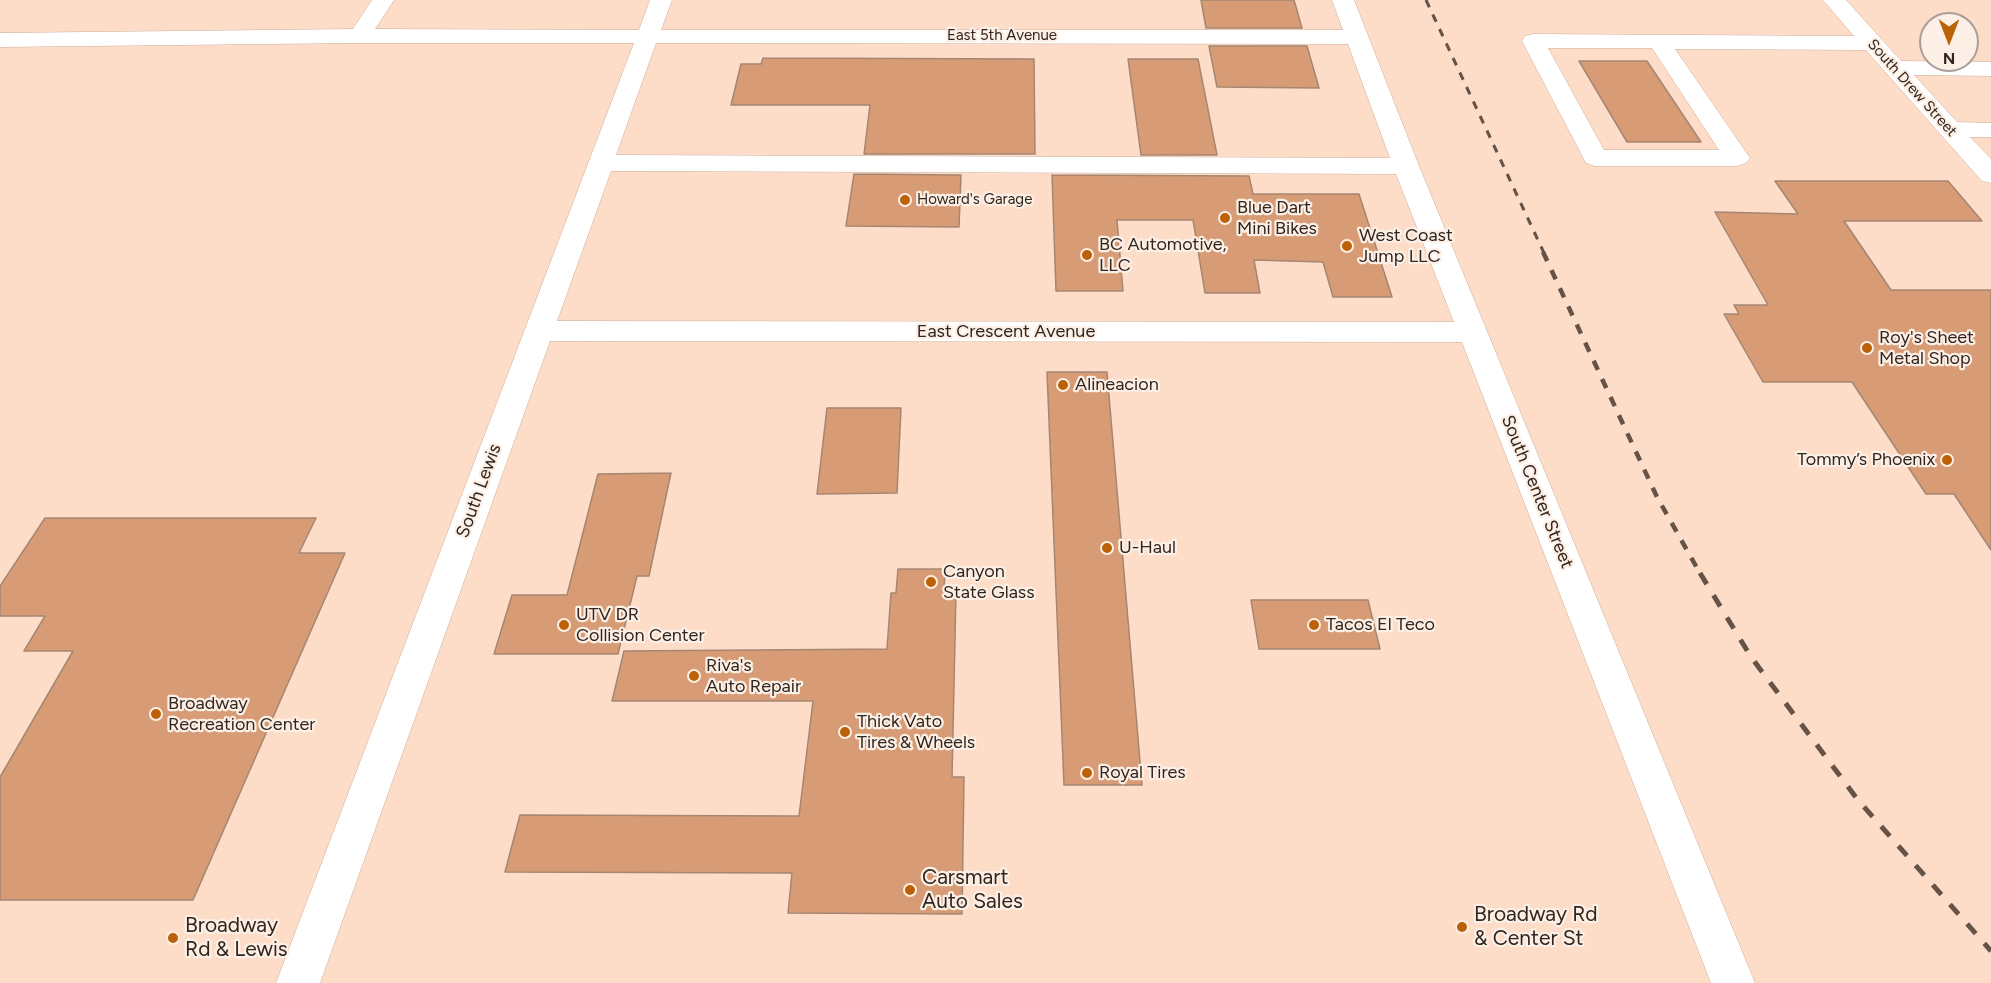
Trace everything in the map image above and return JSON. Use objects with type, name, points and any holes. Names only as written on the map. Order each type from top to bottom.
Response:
[{"type":"street","points":[[360,36],[383,0]]},
{"type":"street","name":"South Lewis","points":[[298,983],[661,0]]},
{"type":"street","name":"South Center Street","points":[[1343,0],[1406,166],[1733,983]]},
{"type":"street","name":"South Drew Street","points":[[1834,0],[1991,175]]},
{"type":"street","name":"East 5th Avenue","points":[[0,40],[360,36],[603,37],[648,34],[1356,37]]},
{"type":"street","points":[[1660,43],[1737,158],[1595,158],[1533,41],[1872,43]]},
{"type":"street","points":[[1895,68],[1991,69]]},
{"type":"street","points":[[1950,129],[1991,130]]},
{"type":"street","points":[[600,163],[1406,166]]},
{"type":"street","name":"East Crescent Avenue","points":[[538,331],[1473,332]]},
{"type":"building","points":[[1201,0],[1294,0],[1302,28],[1206,28]]},
{"type":"building","points":[[1209,46],[1307,46],[1319,88],[1217,87]]},
{"type":"building","points":[[763,58],[1034,59],[1035,154],[864,154],[870,105],[731,105],[741,64],[761,64]]},
{"type":"building","points":[[1128,59],[1198,59],[1217,155],[1141,155]]},
{"type":"building","points":[[1579,61],[1647,61],[1701,142],[1627,142]]},
{"type":"building","name":"Howard's Garage","points":[[854,174],[961,175],[959,227],[846,226]]},
{"type":"building","points":[[1052,175],[1249,176],[1253,194],[1359,194],[1392,297],[1333,297],[1323,262],[1254,260],[1260,293],[1205,293],[1193,220],[1117,220],[1123,291],[1056,291]]},
{"type":"building","points":[[1775,181],[1948,181],[1982,221],[1844,221],[1891,290],[1991,290],[1991,550],[1954,494],[1926,494],[1852,382],[1763,382],[1724,314],[1739,314],[1734,305],[1768,305],[1715,212],[1798,214]]},
{"type":"building","points":[[1047,372],[1107,372],[1142,785],[1064,785]]},
{"type":"building","points":[[827,408],[901,408],[897,493],[817,494]]},
{"type":"building","points":[[671,473],[649,576],[637,576],[618,654],[494,654],[512,595],[567,595],[598,474]]},
{"type":"building","name":"Broadway Recreation Center","points":[[45,518],[316,518],[299,553],[345,553],[193,900],[0,900],[0,777],[73,651],[24,651],[45,616],[0,616],[0,586]]},
{"type":"building","points":[[898,569],[945,569],[944,592],[956,592],[952,777],[964,777],[962,914],[788,913],[792,873],[505,872],[520,815],[799,816],[813,701],[612,701],[624,651],[887,649],[891,593],[896,593]]},
{"type":"building","name":"Tacos El Teco","points":[[1251,600],[1368,600],[1380,649],[1259,649]]},
{"type":"railway","points":[[1426,0],[1544,253]]},
{"type":"railway","points":[[1543,252],[1657,497],[1701,575]]},
{"type":"railway","points":[[1700,573],[1751,657],[1858,800],[1991,951]]},
{"type":"place","name":"Howard's Garage","points":[[905,200]]},
{"type":"place","name":"Blue Dart Mini Bikes","points":[[1225,218]]},
{"type":"place","name":"West Coast Jump LLC","points":[[1347,246]]},
{"type":"place","name":"BC Automotive, LLC","points":[[1087,255]]},
{"type":"place","name":"Roy's Sheet Metal Shop","points":[[1867,348]]},
{"type":"place","name":"Alineacion","points":[[1063,385]]},
{"type":"place","name":"Tommy’s Phoenix","points":[[1947,460]]},
{"type":"place","name":"U-Haul","points":[[1107,548]]},
{"type":"place","name":"Canyon State Glass","points":[[931,582]]},
{"type":"place","name":"UTV DR Collision Center","points":[[564,625]]},
{"type":"place","name":"Tacos El Teco","points":[[1314,625]]},
{"type":"place","name":"Riva's Auto Repair","points":[[694,676]]},
{"type":"place","name":"Broadway Recreation Center","points":[[156,714]]},
{"type":"place","name":"Thick Vato Tires & Wheels","points":[[845,732]]},
{"type":"place","name":"Royal Tires","points":[[1087,773]]},
{"type":"place","name":"Carsmart Auto Sales","points":[[910,890]]},
{"type":"place","name":"Broadway Rd & Center St","points":[[1462,927]]},
{"type":"place","name":"Broadway Rd & Lewis","points":[[173,938]]}]
